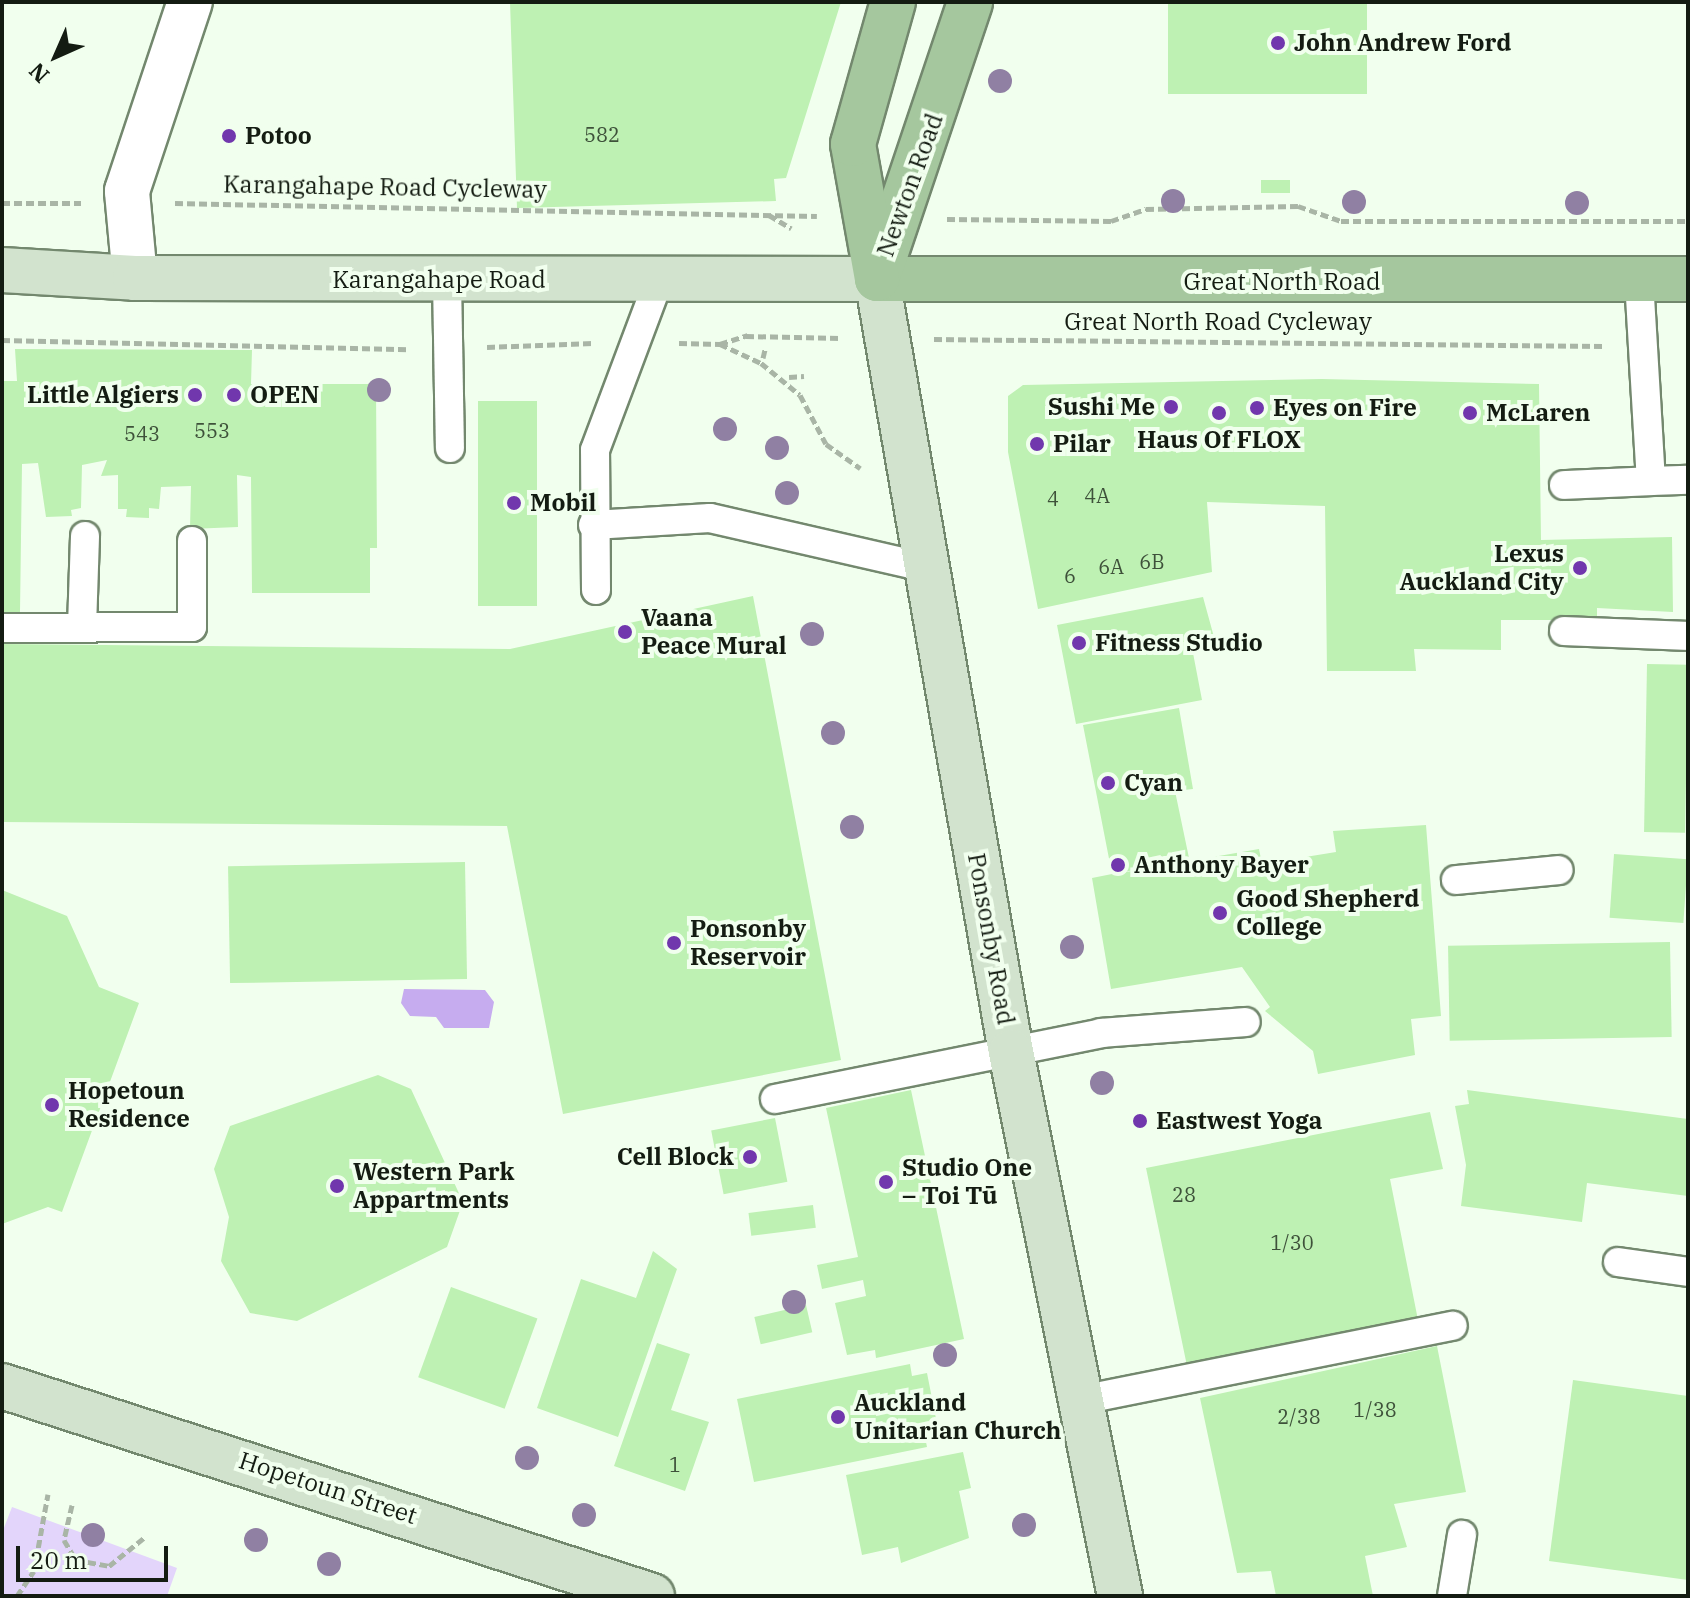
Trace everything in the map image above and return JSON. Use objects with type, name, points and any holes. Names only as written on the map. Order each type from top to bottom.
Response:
[{"type":"main road","name":"Newton Road","points":[[877,279],[853,144],[893,2]]},
{"type":"main road","name":"Newton Road","points":[[877,279],[970,2]]},
{"type":"main road","name":"Karangahape Road","points":[[2,270],[135,278],[658,282],[877,279]]},
{"type":"main road","name":"Great North Road","points":[[877,279],[1688,279]]},
{"type":"main road","name":"Ponsonby Road","points":[[877,279],[924,567],[1011,1052],[1120,1596]]},
{"type":"main road","name":"Hopetoun Street","points":[[2,1386],[646,1595]]},
{"type":"street","points":[[135,278],[129,202],[190,2]]},
{"type":"lane","points":[[447,280],[450,448]]},
{"type":"lane","points":[[1639,280],[1651,481]]},
{"type":"lane","points":[[596,590],[593,525],[595,450],[658,282]]},
{"type":"lane","points":[[1564,485],[1688,480]]},
{"type":"lane","points":[[593,525],[710,518],[924,567]]},
{"type":"lane","points":[[82,627],[85,536]]},
{"type":"lane","points":[[2,628],[192,627],[192,541]]},
{"type":"lane","points":[[1564,631],[1688,636]]},
{"type":"lane","points":[[1456,880],[1559,870]]},
{"type":"lane","points":[[775,1099],[1142,1027],[1246,1022]]},
{"type":"lane","points":[[1618,1262],[1688,1272]]},
{"type":"lane","points":[[1081,1400],[1453,1326]]},
{"type":"lane","points":[[1452,1596],[1462,1535]]},
{"type":"path","name":"Karangahape Road Cycleway","points":[[2,203],[129,202],[768,214]]},
{"type":"path","points":[[900,217],[1111,221],[1146,209],[1298,206],[1341,221],[1688,221]]},
{"type":"path","name":"Great North Road Cycleway","points":[[746,336],[1483,340],[1585,347],[1643,340]]},
{"type":"path","points":[[763,358],[765,349]]},
{"type":"path","points":[[789,377],[804,376]]},
{"type":"path","points":[[17,1596],[34,1571],[48,1494]]},
{"type":"path","points":[[72,1505],[64,1540],[76,1560],[109,1566],[145,1537]]},
{"type":"shaded area","points":[[404,989],[485,990],[494,1002],[489,1028],[444,1028],[436,1017],[410,1016],[401,1003]]},
{"type":"shaded area","points":[[12,1507],[177,1568],[167,1596],[2,1596],[2,1533]]},
{"type":"building","points":[[510,2],[841,2],[786,178],[774,179],[776,201],[517,208]]},
{"type":"building","points":[[1168,2],[1367,2],[1367,94],[1168,94]]},
{"type":"building","points":[[1261,180],[1290,180],[1290,193],[1261,193]]},
{"type":"building","points":[[15,349],[252,350],[251,384],[376,384],[377,548],[370,548],[370,593],[252,593],[251,477],[237,475],[238,527],[190,529],[191,486],[161,487],[159,509],[149,508],[149,518],[126,517],[127,509],[118,509],[118,475],[101,476],[107,460],[82,465],[81,508],[71,510],[72,516],[46,517],[38,463],[22,464],[20,612],[2,612],[2,381],[17,381]]},
{"type":"building","points":[[1322,379],[1539,384],[1541,540],[1672,537],[1673,612],[1597,608],[1597,620],[1501,620],[1501,650],[1414,649],[1416,671],[1327,671],[1325,506],[1207,502],[1212,572],[1038,609],[1008,452],[1008,396],[1023,385]]},
{"type":"building","points":[[478,401],[537,401],[537,606],[478,606]]},
{"type":"building","name":"Ponsonby Reservoir","points":[[753,596],[841,1060],[563,1114],[507,826],[2,822],[2,644],[510,649]]},
{"type":"building","points":[[1203,597],[1217,648],[1193,653],[1202,700],[1076,724],[1057,625]]},
{"type":"building","points":[[1647,664],[1688,665],[1685,833],[1644,832]]},
{"type":"building","points":[[1179,708],[1193,789],[1175,791],[1189,858],[1115,874],[1259,849],[1262,864],[1336,852],[1333,831],[1426,825],[1441,1016],[1411,1019],[1415,1055],[1318,1074],[1313,1051],[1265,1011],[1270,1007],[1242,967],[1111,989],[1092,878],[1112,874],[1083,725]]},
{"type":"building","points":[[1614,854],[1688,859],[1683,923],[1610,918]]},
{"type":"building","points":[[465,862],[467,979],[230,983],[228,866]]},
{"type":"building","name":"Hopetoun Residence","points":[[2,890],[67,916],[99,987],[139,1003],[62,1212],[48,1207],[2,1224]]},
{"type":"building","points":[[1670,942],[1672,1037],[1450,1041],[1448,946]]},
{"type":"building","name":"Western Park Appartments","points":[[378,1075],[411,1089],[463,1202],[447,1247],[297,1321],[250,1313],[221,1261],[229,1217],[214,1169],[230,1126]]},
{"type":"building","name":"Studio One – Toi Tū","points":[[911,1090],[964,1339],[876,1358],[875,1350],[847,1355],[835,1303],[866,1296],[863,1280],[822,1289],[817,1265],[858,1257],[826,1108]]},
{"type":"building","points":[[1467,1090],[1688,1119],[1688,1196],[1587,1183],[1582,1222],[1461,1206],[1466,1165],[1455,1106],[1469,1104]]},
{"type":"building","points":[[1430,1112],[1443,1169],[1390,1179],[1418,1320],[1187,1366],[1146,1168]]},
{"type":"building","name":"Cell Block","points":[[775,1118],[787,1182],[724,1194],[711,1130]]},
{"type":"building","points":[[813,1205],[816,1228],[751,1236],[748,1213]]},
{"type":"building","points":[[653,1251],[677,1269],[618,1437],[537,1408],[581,1279],[636,1298]]},
{"type":"building","points":[[451,1287],[537,1318],[505,1409],[418,1377]]},
{"type":"building","points":[[806,1305],[812,1332],[761,1344],[754,1317]]},
{"type":"building","points":[[657,1343],[690,1354],[671,1410],[709,1422],[685,1491],[614,1466]]},
{"type":"building","points":[[1437,1346],[1466,1492],[1394,1504],[1407,1547],[1365,1556],[1373,1596],[1276,1596],[1271,1571],[1237,1573],[1200,1398]]},
{"type":"building","name":"Auckland Unitarian Church","points":[[910,1364],[912,1376],[927,1373],[939,1434],[925,1437],[927,1447],[754,1482],[737,1399]]},
{"type":"building","points":[[1573,1380],[1688,1396],[1688,1580],[1549,1561]]},
{"type":"building","points":[[963,1452],[971,1488],[959,1491],[969,1538],[901,1563],[898,1547],[862,1555],[846,1475]]},
{"type":"place","name":"John Andrew Ford","points":[[1278,43]]},
{"type":"place","name":"Potoo","points":[[229,136]]},
{"type":"place","name":"Little Algiers","points":[[195,395]]},
{"type":"place","name":"OPEN","points":[[234,395]]},
{"type":"place","name":"Sushi Me","points":[[1171,407]]},
{"type":"place","name":"Eyes on Fire","points":[[1257,408]]},
{"type":"place","name":"Haus Of FLOX","points":[[1219,413]]},
{"type":"place","name":"McLaren","points":[[1470,413]]},
{"type":"place","name":"Pilar","points":[[1037,444]]},
{"type":"place","name":"Mobil","points":[[514,503]]},
{"type":"place","name":"Lexus Auckland City","points":[[1580,568]]},
{"type":"place","name":"Vaana Peace Mural","points":[[625,632]]},
{"type":"place","name":"Fitness Studio","points":[[1079,643]]},
{"type":"place","name":"Cyan","points":[[1108,783]]},
{"type":"place","name":"Anthony Bayer","points":[[1118,865]]},
{"type":"place","name":"Good Shepherd College","points":[[1220,913]]},
{"type":"place","name":"Ponsonby Reservoir","points":[[674,943]]},
{"type":"place","name":"Hopetoun Residence","points":[[52,1105]]},
{"type":"place","name":"Eastwest Yoga","points":[[1140,1121]]},
{"type":"place","name":"Cell Block","points":[[750,1157]]},
{"type":"place","name":"Studio One – Toi Tū","points":[[886,1182]]},
{"type":"place","name":"Western Park Appartments","points":[[337,1186]]},
{"type":"place","name":"Auckland Unitarian Church","points":[[838,1417]]}]
